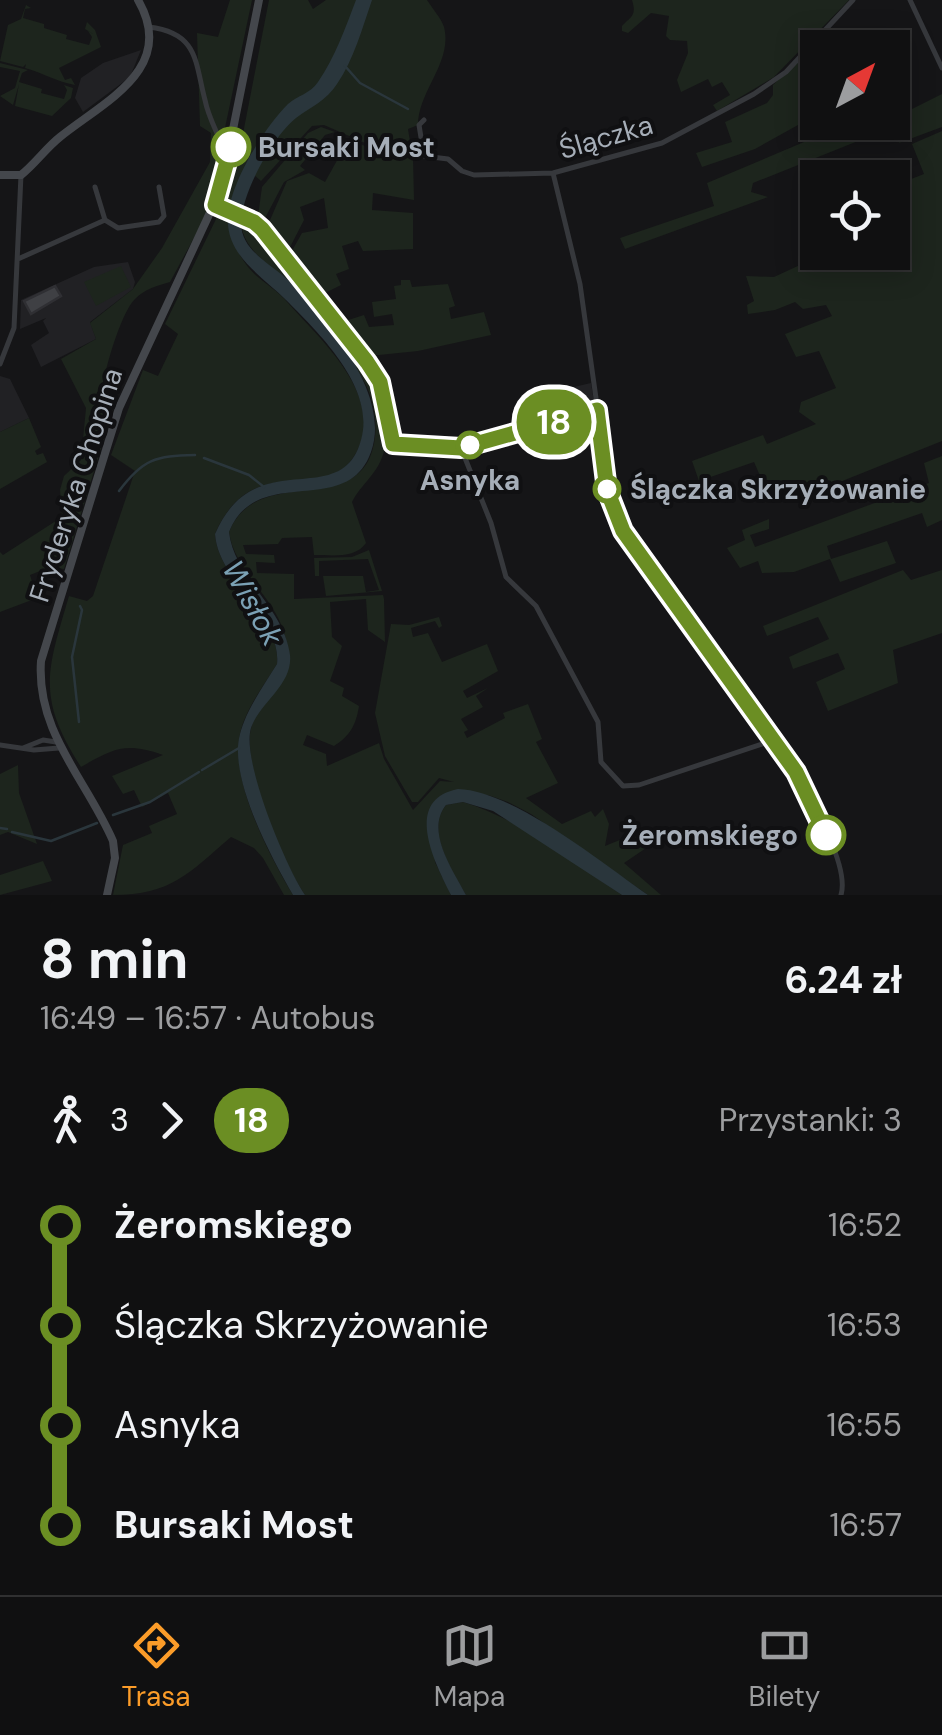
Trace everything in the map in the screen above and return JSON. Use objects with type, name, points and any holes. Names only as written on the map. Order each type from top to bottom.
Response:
[{"type":"street","points":[[0,175],[20,174],[56,140],[137,77],[146,56],[149,27],[138,0]]},
{"type":"street","name":"Fryderyka Chopina","points":[[107,895],[114,858],[112,841],[48,724],[40,682],[41,661],[119,408],[218,206],[259,0]]},
{"type":"street","name":"Ślączka","points":[[424,120],[420,124],[424,156],[448,158],[462,171],[474,175],[553,173],[662,143],[754,94],[786,72],[853,0]]},
{"type":"street","points":[[910,0],[942,68]]},
{"type":"street","points":[[149,27],[167,31],[190,47],[199,62],[209,115],[222,144],[231,147]]},
{"type":"street","points":[[553,173],[580,284],[607,490],[623,531],[801,780],[842,872],[841,895]]},
{"type":"street","points":[[0,364],[14,328],[20,174]]},
{"type":"street","points":[[95,187],[105,220],[118,228],[159,222],[164,216],[159,186]]},
{"type":"street","points":[[218,206],[254,222],[367,362],[380,382],[393,444],[461,448],[597,410]]},
{"type":"street","points":[[18,259],[105,220]]},
{"type":"street","points":[[461,448],[491,524],[506,577],[536,606],[559,644],[598,722],[601,762],[615,781],[623,786],[639,785],[774,740]]},
{"type":"street","points":[[42,740],[48,724]]},
{"type":"street","points":[[20,749],[42,740],[58,745]]},
{"type":"street","points":[[0,745],[48,750],[67,758]]},
{"type":"street","points":[[48,750],[58,745]]},
{"type":"shaded area","points":[[230,0],[252,0],[222,142],[231,147],[214,201],[170,282],[135,299],[118,331],[101,396],[114,406],[64,569],[50,567],[30,575],[37,598],[0,612],[0,552],[3,555],[62,517],[60,490],[64,476],[81,460],[86,408],[61,359],[96,339],[90,323],[133,289],[162,248],[210,162],[211,133],[200,126],[197,33],[218,37]]},
{"type":"shaded area","points":[[269,0],[308,0],[313,9],[326,0],[427,0],[444,27],[444,52],[423,100],[418,125],[408,129],[412,154],[388,153],[324,125],[312,126],[261,181],[254,175],[253,155],[231,203],[224,201],[240,149]]},
{"type":"shaded area","points":[[632,0],[849,0],[820,30],[800,30],[800,50],[774,77],[717,111],[713,105],[730,95],[722,82],[712,87],[708,79],[681,92],[677,80],[688,53],[687,41],[666,36],[669,16],[651,13],[628,33],[622,31],[633,13]]},
{"type":"shaded area","points":[[26,5],[31,8],[25,9],[23,18],[67,35],[66,39],[89,45],[92,37],[88,31],[95,35],[85,29],[87,22],[95,30],[101,47],[59,68],[65,80],[71,78],[75,85],[25,68],[26,64],[23,67],[0,61],[8,25],[21,19]]},
{"type":"shaded area","points":[[141,50],[130,77],[83,112],[75,98],[81,78],[103,63]]},
{"type":"shaded area","points":[[800,59],[800,131],[798,125],[755,149],[702,167],[696,153],[732,142],[725,122],[767,103],[773,95],[773,85]]},
{"type":"shaded area","points":[[0,63],[28,70],[19,82],[42,89],[41,93],[64,99],[64,85],[73,88],[71,98],[52,116],[15,106],[19,84],[13,105],[0,96],[15,88],[20,71],[0,67]]},
{"type":"shaded area","points":[[942,94],[942,127],[910,139],[910,110]]},
{"type":"shaded area","points":[[321,127],[335,132],[325,135],[300,166],[305,170],[284,182],[263,222],[258,216],[262,187],[308,133]]},
{"type":"shaded area","points":[[942,131],[942,441],[810,494],[805,482],[768,494],[754,462],[699,481],[692,461],[763,435],[767,444],[816,424],[799,412],[801,402],[836,388],[819,351],[796,357],[785,334],[832,316],[826,305],[803,309],[795,302],[748,314],[747,305],[754,301],[746,276],[774,277],[800,265],[800,270],[910,270],[910,179],[924,174],[912,144]]},
{"type":"shaded area","points":[[349,139],[383,154],[413,157],[414,200],[373,193],[372,210],[413,213],[413,249],[363,251],[358,241],[342,246],[349,269],[336,274],[341,285],[321,295],[289,256],[302,233],[328,228],[324,198],[300,207],[304,220],[287,253],[267,227],[287,181],[309,173],[325,182]]},
{"type":"shaded area","points":[[858,141],[810,160],[800,160],[800,164],[753,183],[751,192],[768,197],[625,249],[620,238],[714,206],[707,183],[804,142]]},
{"type":"shaded area","points":[[218,215],[228,218],[235,244],[248,267],[284,298],[346,371],[363,412],[363,432],[356,453],[343,469],[327,476],[268,484],[249,492],[231,508],[215,534],[227,568],[270,631],[276,647],[277,664],[246,716],[238,753],[254,817],[293,895],[284,895],[254,848],[231,837],[165,886],[113,895],[123,845],[152,833],[149,826],[177,814],[168,793],[142,807],[134,790],[123,794],[112,776],[163,755],[120,749],[81,767],[57,721],[51,665],[69,596],[87,601],[93,596],[135,471],[111,455],[143,370],[158,376],[178,334],[165,324]]},
{"type":"shaded area","points":[[241,224],[266,240],[279,264],[346,337],[375,383],[384,416],[382,459],[352,502],[366,543],[361,548],[343,555],[314,555],[312,537],[282,538],[278,544],[243,545],[246,554],[274,555],[275,563],[256,562],[257,573],[294,574],[294,599],[383,595],[385,642],[368,630],[366,599],[330,602],[332,637],[342,646],[330,681],[344,688],[342,696],[359,706],[351,729],[340,742],[334,746],[307,735],[303,745],[326,754],[327,766],[379,743],[384,759],[413,810],[440,781],[454,782],[439,778],[418,802],[412,802],[385,756],[375,713],[391,624],[409,625],[439,617],[442,626],[439,628],[435,621],[411,628],[413,637],[428,633],[442,662],[487,644],[498,671],[463,691],[467,698],[488,688],[476,696],[483,707],[461,719],[468,730],[464,732],[467,738],[505,718],[503,713],[528,704],[542,739],[536,742],[558,783],[526,798],[562,824],[591,811],[595,817],[603,809],[609,824],[605,846],[644,830],[652,844],[624,863],[661,895],[648,895],[531,814],[488,795],[432,804],[435,862],[451,895],[305,895],[267,817],[250,751],[252,725],[290,658],[288,646],[279,619],[242,564],[229,532],[243,511],[263,499],[332,486],[352,478],[367,463],[375,437],[375,417],[366,385],[343,348],[299,292],[256,254]]},
{"type":"shaded area","points":[[128,262],[135,282],[133,289],[90,322],[96,339],[41,367],[31,345],[49,333],[43,321],[46,318],[20,329],[21,300],[94,267]]},
{"type":"shaded area","points":[[121,266],[131,287],[96,306],[84,282]]},
{"type":"shaded area","points":[[401,280],[410,280],[412,287],[448,284],[455,306],[449,308],[451,319],[484,312],[491,335],[418,351],[369,356],[342,322],[364,315],[369,327],[394,325],[392,314],[374,317],[372,302],[396,299],[394,286],[401,285]]},
{"type":"shaded area","points":[[0,376],[10,379],[29,418],[0,432]]},
{"type":"shaded area","points":[[591,383],[595,408],[560,417],[552,392]]},
{"type":"shaded area","points":[[29,418],[41,447],[35,451],[37,455],[43,453],[47,462],[0,489],[0,432]]},
{"type":"shaded area","points":[[942,456],[942,520],[927,527],[922,513],[827,546],[831,559],[887,541],[896,563],[840,582],[830,559],[794,572],[762,573],[758,561],[740,568],[727,548],[745,540],[742,530],[769,519],[769,529],[750,535],[755,547],[929,483],[924,463]]},
{"type":"shaded area","points":[[369,550],[382,591],[326,596],[323,576],[363,576],[366,592],[379,590],[368,559],[319,561],[319,576],[315,576],[314,558],[352,557]]},
{"type":"shaded area","points":[[903,570],[911,580],[942,570],[942,633],[893,650],[898,683],[828,711],[816,682],[845,669],[838,653],[793,669],[789,657],[829,639],[818,617],[767,636],[763,626]]},
{"type":"shaded area","points":[[18,765],[19,793],[37,844],[8,832],[0,835],[0,774]]},
{"type":"shaded area","points":[[463,802],[526,830],[622,895],[466,895],[443,850],[438,826],[446,805]]},
{"type":"shaded area","points":[[43,861],[52,881],[0,895],[0,875]]},
{"type":"water","name":"Wisłok","points":[[356,0],[372,0],[348,64],[333,90],[287,126],[268,152],[246,197],[241,224],[252,250],[304,297],[352,359],[372,406],[375,430],[371,452],[359,472],[343,483],[323,489],[260,500],[242,511],[229,532],[240,564],[279,622],[290,655],[286,676],[255,719],[250,743],[267,813],[305,895],[293,895],[254,816],[238,752],[246,716],[277,664],[276,647],[270,631],[227,568],[215,534],[232,506],[252,490],[335,472],[351,461],[361,440],[363,420],[353,382],[342,363],[314,328],[239,253],[232,242],[228,216],[235,187],[250,156],[288,104],[318,82],[335,53]]},
{"type":"water","points":[[458,789],[505,802],[530,815],[648,895],[622,895],[493,811],[463,802],[446,805],[438,827],[443,850],[466,895],[451,895],[431,850],[427,819],[431,806],[441,795]]},
{"type":"building","points":[[55,286],[61,296],[31,314],[24,301]]},
{"type":"waterway","points":[[345,66],[360,83],[408,109]]},
{"type":"waterway","points":[[119,491],[151,461],[195,455]]},
{"type":"waterway","points":[[204,458],[249,475],[264,487]]},
{"type":"waterway","points":[[79,722],[72,657],[80,606]]},
{"type":"waterway","points":[[202,770],[239,748]]},
{"type":"waterway","points":[[113,815],[150,802],[199,772]]},
{"type":"waterway","points":[[12,832],[51,841],[97,823]]},
{"type":"waterway","points":[[0,828],[7,829]]},
{"type":"bus line","name":"18","points":[[231,147],[215,205],[262,229],[367,362],[380,382],[393,444],[461,448],[597,410],[607,490],[623,531],[796,772],[826,835]]},
{"type":"place","name":"Bursaki Most","points":[[231,147]]},
{"type":"place","name":"Asnyka","points":[[470,445]]},
{"type":"place","name":"Ślączka Skrzyżowanie","points":[[607,489]]},
{"type":"place","name":"Żeromskiego","points":[[826,835]]}]
